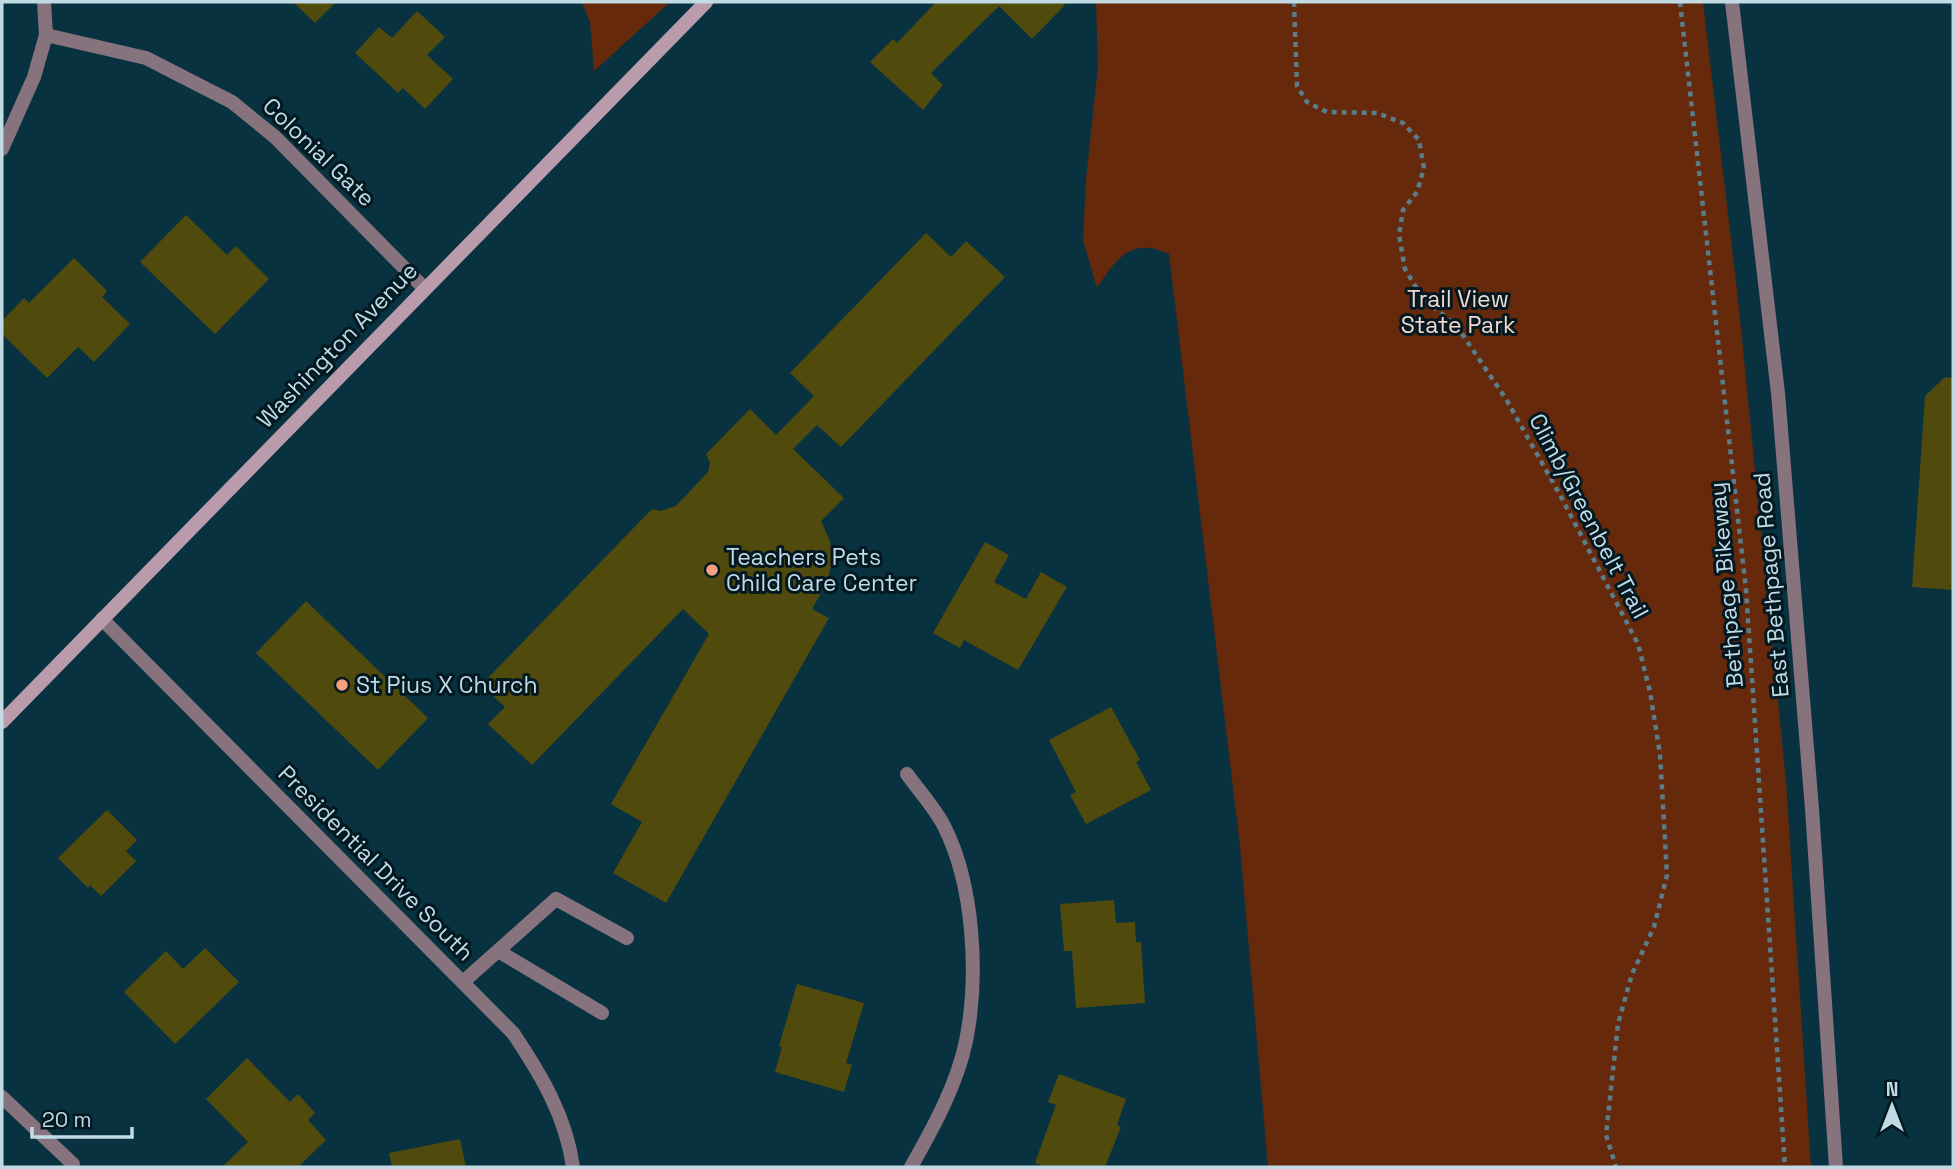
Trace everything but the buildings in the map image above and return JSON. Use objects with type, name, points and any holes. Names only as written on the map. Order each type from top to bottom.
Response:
[{"type":"main road","name":"Washington Avenue","points":[[2,722],[706,2]]},
{"type":"street","points":[[2,149],[34,77],[46,36],[44,2]]},
{"type":"street","name":"East Bethpage Road","points":[[1732,2],[1779,404],[1812,809],[1836,1167]]},
{"type":"street","name":"Colonial Gate","points":[[46,36],[146,58],[232,102],[275,137],[424,288]]},
{"type":"street","name":"Presidential Drive South","points":[[102,619],[513,1033],[546,1082],[569,1141],[573,1167]]},
{"type":"street","points":[[908,774],[944,826],[968,892],[971,975],[966,1040],[953,1083],[911,1167]]},
{"type":"street","points":[[463,982],[500,952],[556,899],[627,938]]},
{"type":"street","points":[[500,952],[602,1013]]},
{"type":"street","points":[[2,1097],[73,1164]]},
{"type":"path","name":"Climb/Greenbelt Trail","points":[[1294,2],[1297,86],[1307,102],[1327,112],[1377,113],[1402,123],[1419,140],[1424,168],[1417,192],[1402,210],[1399,235],[1405,269],[1423,299],[1456,325],[1506,399],[1560,495],[1638,645],[1650,692],[1660,754],[1667,875],[1654,927],[1632,974],[1618,1024],[1606,1135],[1616,1167]]},
{"type":"path","name":"Bethpage Bikeway","points":[[1681,2],[1745,590],[1785,1167]]},
{"type":"green space","points":[[582,2],[670,2],[594,71],[590,22]]},
{"type":"green space","name":"Trail View State Park","points":[[1096,2],[1703,2],[1738,299],[1786,782],[1811,1167],[1268,1167],[1240,846],[1169,254],[1144,248],[1126,253],[1097,288],[1083,240],[1086,179],[1098,67]]},
{"type":"place","name":"Teachers Pets Child Care Center","points":[[712,570]]},
{"type":"place","name":"St Pius X Church","points":[[342,685]]}]
